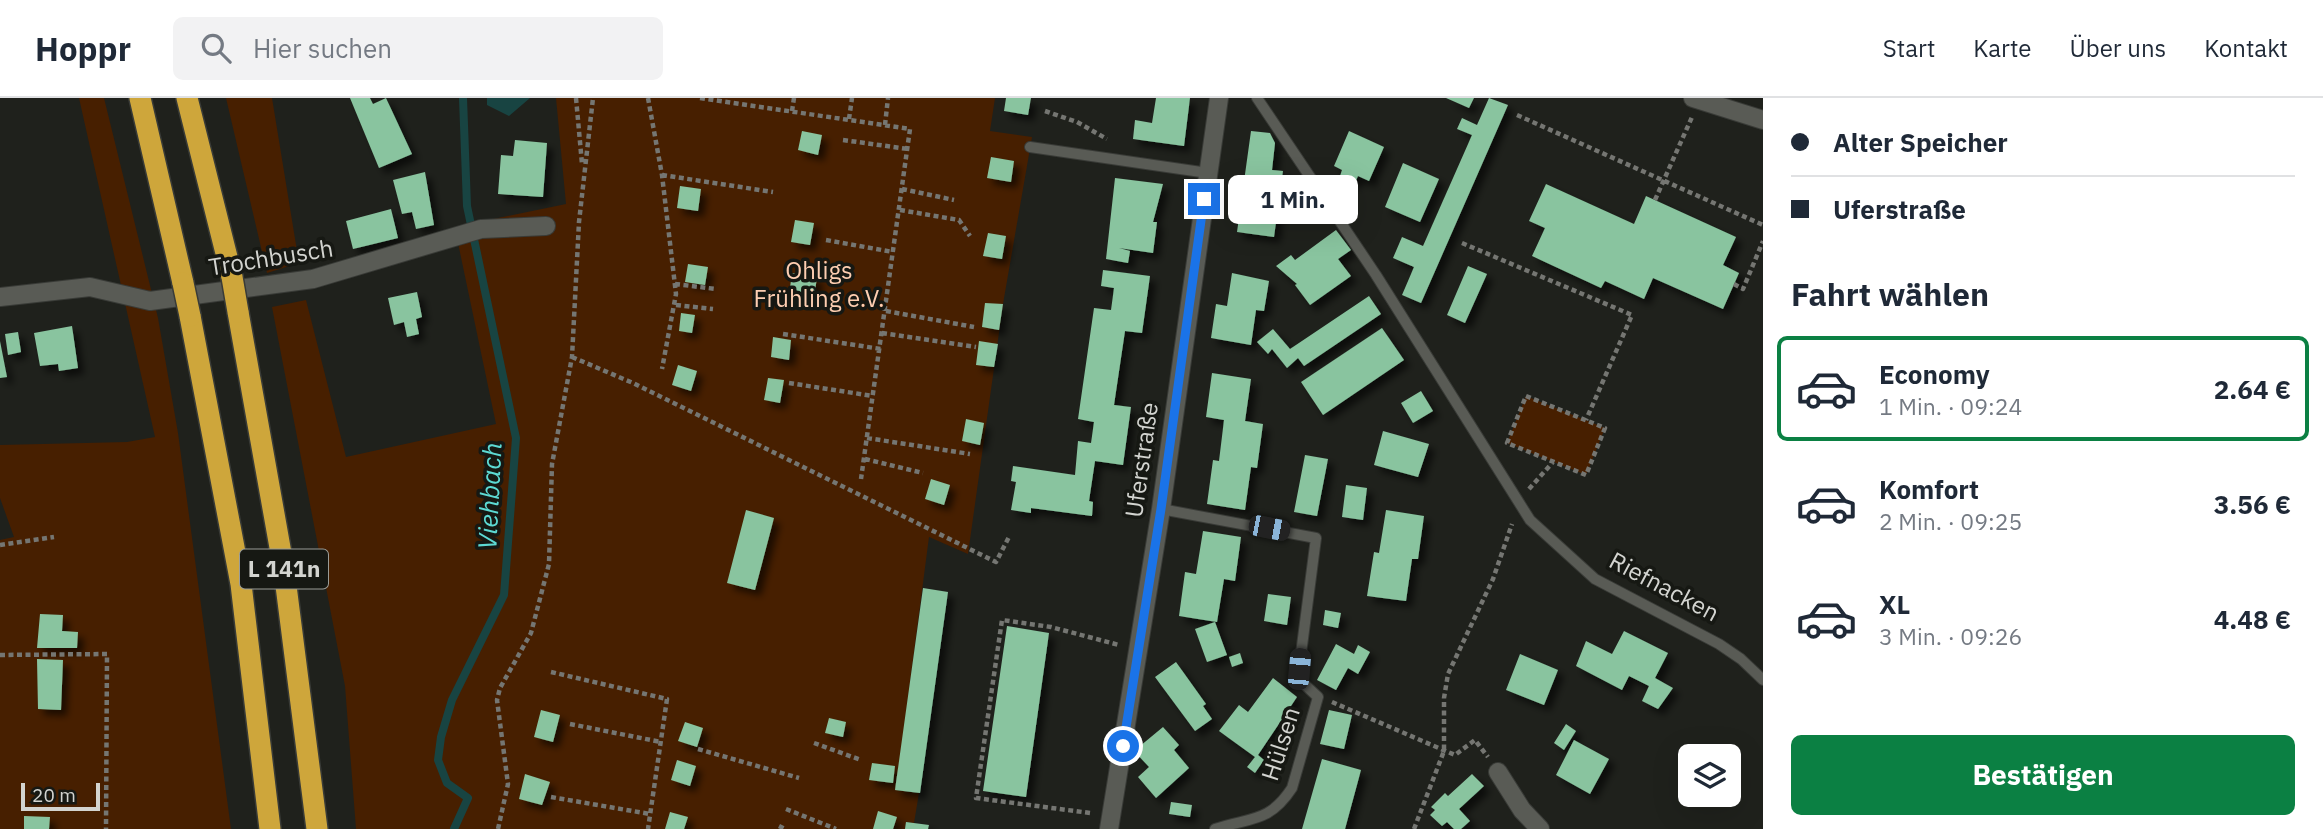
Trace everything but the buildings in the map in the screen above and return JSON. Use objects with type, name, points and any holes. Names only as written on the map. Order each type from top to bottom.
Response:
[{"type":"highway","name":"L 141n","points":[[140,98],[190,316],[240,584],[270,829]]},
{"type":"highway","name":"L 141n","points":[[187,98],[232,277],[284,570],[317,829]]},
{"type":"street","name":"Uferstraße","points":[[1110,822],[1161,509],[1219,98]]},
{"type":"street","points":[[1696,99],[1763,120]]},
{"type":"street","name":"Trochbusch","points":[[0,297],[90,287],[150,301],[286,283],[363,266],[481,229],[545,226]]},
{"type":"street","points":[[1499,772],[1522,810],[1540,829]]},
{"type":"lane","points":[[1257,98],[1376,275],[1517,502]]},
{"type":"lane","points":[[1030,146],[1208,173]]},
{"type":"lane","name":"Riefnacken","points":[[1517,502],[1530,520],[1595,579],[1718,644],[1741,659],[1763,680]]},
{"type":"lane","name":"Hülsen","points":[[1161,509],[1316,537],[1299,669],[1304,684],[1318,697],[1292,788],[1284,802],[1263,818],[1215,829]]},
{"type":"path","points":[[576,98],[583,179]]},
{"type":"path","points":[[498,829],[509,784],[497,700],[500,688],[531,634],[549,564],[552,464],[572,357],[583,179],[593,98]]},
{"type":"path","points":[[648,98],[662,175],[675,284],[676,305],[662,369]]},
{"type":"path","points":[[700,98],[910,129],[861,479]]},
{"type":"path","points":[[792,111],[794,98]]},
{"type":"path","points":[[849,119],[852,98]]},
{"type":"path","points":[[885,125],[888,98]]},
{"type":"path","points":[[1655,200],[1696,99]]},
{"type":"path","points":[[1045,111],[1077,122],[1121,147],[1130,162]]},
{"type":"path","points":[[1517,116],[1763,225]]},
{"type":"path","points":[[842,140],[908,149]]},
{"type":"path","points":[[662,175],[773,192]]},
{"type":"path","points":[[902,189],[954,200]]},
{"type":"path","points":[[899,209],[959,220],[970,236]]},
{"type":"path","points":[[826,240],[892,252]]},
{"type":"path","points":[[1734,284],[1743,289],[1763,241]]},
{"type":"path","points":[[1462,243],[1632,314],[1586,420]]},
{"type":"path","points":[[675,284],[716,289]]},
{"type":"path","points":[[676,305],[713,309]]},
{"type":"path","points":[[886,312],[974,327]]},
{"type":"path","points":[[882,332],[976,347]]},
{"type":"path","points":[[783,334],[881,349]]},
{"type":"path","points":[[572,357],[633,383],[996,562],[1009,537]]},
{"type":"path","points":[[789,383],[873,396]]},
{"type":"path","points":[[1526,396],[1586,420],[1605,428],[1586,475],[1507,443],[1526,396]]},
{"type":"path","points":[[867,438],[970,454]]},
{"type":"path","points":[[864,459],[923,473]]},
{"type":"path","points":[[1414,829],[1444,751],[1444,698],[1448,674],[1493,579],[1517,502],[1553,462]]},
{"type":"path","points":[[0,545],[54,537]]},
{"type":"path","points":[[1110,822],[976,798],[1002,620],[1051,627],[1138,650]]},
{"type":"path","points":[[0,655],[107,654],[106,829]]},
{"type":"path","points":[[551,672],[667,699],[648,829]]},
{"type":"path","points":[[1318,697],[1455,755],[1475,740],[1499,772]]},
{"type":"path","points":[[570,724],[661,742]]},
{"type":"path","points":[[814,743],[861,760]]},
{"type":"path","points":[[698,749],[799,778]]},
{"type":"path","points":[[551,797],[650,814]]},
{"type":"path","points":[[786,808],[836,829]]},
{"type":"green space","points":[[79,98],[104,98],[158,318],[178,433],[231,829],[0,829],[0,540],[14,537],[0,498],[0,445],[127,442],[155,437]]},
{"type":"green space","points":[[226,98],[272,98],[299,263],[267,273]]},
{"type":"green space","name":"Ohligs Frühling e.V.","points":[[556,98],[995,98],[990,131],[1032,137],[1003,304],[968,554],[929,537],[896,790],[919,793],[914,823],[906,822],[905,829],[356,829],[345,686],[272,307],[306,300],[346,457],[496,424],[458,243],[479,222],[566,204]]},
{"type":"green space","points":[[1526,396],[1605,428],[1586,475],[1507,443]]},
{"type":"water","points":[[487,98],[530,98],[509,116],[487,105]]},
{"type":"waterway","name":"Viehbach","points":[[454,829],[468,798],[447,783],[438,760],[441,737],[452,700],[504,595],[516,438],[467,206],[463,98]]},
{"type":"route","points":[[1123,746],[1161,509],[1204,199]]}]
